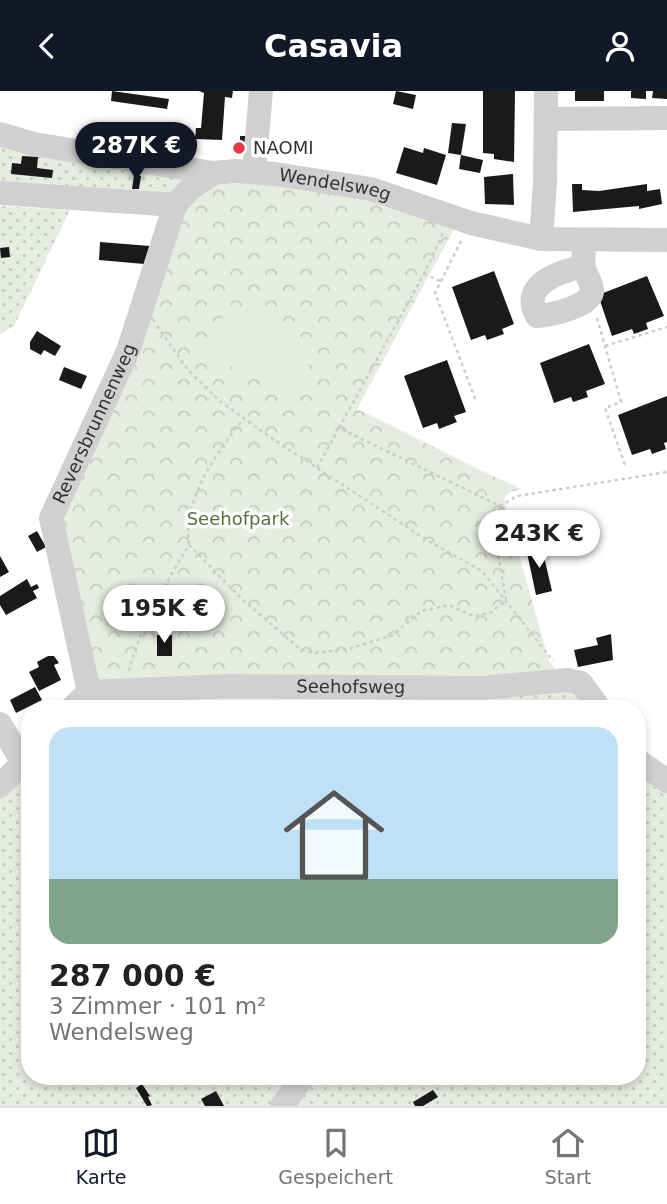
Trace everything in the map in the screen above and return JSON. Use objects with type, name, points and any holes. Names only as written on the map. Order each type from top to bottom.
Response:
[{"type":"street","points":[[254,172],[261,91]]},
{"type":"street","points":[[541,239],[546,91]]},
{"type":"street","points":[[546,119],[667,118]]},
{"type":"street","name":"Wendelsweg","points":[[0,134],[34,144],[213,173],[254,172],[371,189],[461,219],[541,239],[667,240]]},
{"type":"street","name":"Reversbrunnenweg","points":[[80,700],[51,518],[128,351],[175,205],[191,188],[213,173]]},
{"type":"street","points":[[0,194],[175,205]]},
{"type":"street","points":[[583,266],[549,277],[533,295],[533,309],[537,316],[549,316],[586,302],[591,296],[592,288],[583,266],[585,240]]},
{"type":"street","points":[[568,680],[581,684],[593,700]]},
{"type":"street","name":"Seehofsweg","points":[[84,700],[123,691],[230,687],[481,688],[568,680]]},
{"type":"street","points":[[0,724],[21,752]]},
{"type":"street","points":[[0,786],[21,764]]},
{"type":"street","points":[[646,767],[667,781]]},
{"type":"street","points":[[282,1106],[297,1085]]},
{"type":"path","points":[[317,468],[424,274],[461,219]]},
{"type":"path","points":[[461,219],[435,293],[476,401]]},
{"type":"path","points":[[424,274],[440,281]]},
{"type":"path","points":[[591,296],[621,402],[605,408],[625,465]]},
{"type":"path","points":[[605,346],[667,327]]},
{"type":"path","points":[[167,341],[188,370],[219,401],[425,539],[482,571],[568,680]]},
{"type":"path","points":[[123,691],[137,641],[189,545],[187,526],[201,482],[244,418]]},
{"type":"path","points":[[339,428],[500,506]]},
{"type":"path","points":[[500,506],[517,495],[667,472]]},
{"type":"path","points":[[500,506],[498,554],[506,600]]},
{"type":"path","points":[[189,545],[242,599],[281,633],[301,650],[314,653],[348,649],[394,635],[421,611],[449,605],[472,616],[491,613],[506,600]]},
{"type":"green space","points":[[0,143],[189,179],[177,196],[0,187]]},
{"type":"green space","name":"Seehofpark","points":[[259,182],[374,199],[455,227],[357,409],[522,489],[510,492],[504,499],[506,509],[549,661],[559,673],[99,689],[60,513],[188,202],[215,185]]},
{"type":"green space","points":[[0,206],[70,210],[14,326],[0,334]]},
{"type":"green space","points":[[229,304],[318,345],[294,396],[205,354]]},
{"type":"green space","points":[[575,689],[583,700],[91,700],[95,696]]},
{"type":"green space","points":[[21,772],[21,1085],[646,1085],[646,774],[667,789],[667,1106],[0,1106],[0,794]]},
{"type":"building","points":[[112,91],[169,99],[167,109],[111,101]]},
{"type":"building","points":[[199,91],[233,91],[232,98],[225,97],[222,140],[195,139],[196,128],[201,128],[204,93]]},
{"type":"building","points":[[396,91],[416,95],[413,109],[393,104]]},
{"type":"building","points":[[483,91],[515,91],[514,162],[494,159],[494,154],[483,153]]},
{"type":"building","points":[[575,91],[604,91],[604,101],[575,101]]},
{"type":"building","points":[[631,91],[646,91],[646,99],[631,98]]},
{"type":"building","points":[[653,91],[667,91],[667,99],[652,98]]},
{"type":"building","points":[[452,123],[466,124],[461,155],[448,153]]},
{"type":"building","name":"NAOMI","points":[[240,136],[247,136],[243,152],[234,151],[234,143],[240,144]]},
{"type":"building","points":[[404,147],[423,153],[424,148],[446,155],[437,185],[396,173]]},
{"type":"building","points":[[461,155],[483,160],[480,173],[459,169]]},
{"type":"building","points":[[22,156],[38,157],[37,168],[53,170],[52,178],[11,174],[12,163],[21,164]]},
{"type":"building","points":[[513,174],[514,205],[485,204],[484,177]]},
{"type":"building","points":[[134,175],[141,176],[139,189],[132,189]]},
{"type":"building","points":[[572,184],[582,184],[582,190],[599,191],[647,184],[647,191],[660,189],[662,204],[639,209],[639,206],[573,212]]},
{"type":"building","points":[[100,242],[150,246],[144,264],[99,260]]},
{"type":"building","points":[[9,247],[10,257],[1,258],[0,248]]},
{"type":"building","points":[[494,271],[514,324],[502,329],[504,334],[487,340],[485,335],[471,340],[452,287]]},
{"type":"building","points":[[647,276],[664,316],[646,323],[648,329],[634,334],[632,329],[612,336],[598,295]]},
{"type":"building","points":[[37,331],[61,346],[55,356],[44,350],[41,355],[30,349],[30,342]]},
{"type":"building","points":[[589,344],[605,384],[586,391],[588,397],[573,402],[571,397],[554,403],[540,363]]},
{"type":"building","points":[[447,360],[466,412],[454,416],[457,422],[439,429],[437,423],[423,428],[404,376]]},
{"type":"building","points":[[64,367],[87,376],[81,389],[59,380]]},
{"type":"building","points":[[667,396],[667,442],[664,443],[666,449],[652,454],[650,449],[632,455],[618,415]]},
{"type":"building","points":[[37,531],[46,547],[37,552],[28,536]]},
{"type":"building","points":[[541,544],[552,591],[536,595],[526,548]]},
{"type":"building","points":[[0,556],[9,572],[0,577]]},
{"type":"building","points":[[27,579],[31,587],[37,584],[39,588],[33,591],[37,598],[6,615],[0,605],[0,596]]},
{"type":"building","points":[[611,634],[613,660],[578,667],[574,650],[598,645],[596,638]]},
{"type":"building","points":[[157,635],[172,635],[172,656],[157,656]]},
{"type":"building","points":[[54,656],[59,663],[54,665],[61,680],[39,691],[29,672],[39,667],[37,662]]},
{"type":"building","points":[[35,687],[42,700],[21,700],[21,710],[16,713],[10,700]]},
{"type":"building","points":[[143,1085],[152,1105],[147,1106],[136,1088]]},
{"type":"building","points":[[433,1090],[438,1097],[423,1106],[415,1106],[413,1102]]},
{"type":"building","points":[[216,1091],[224,1106],[205,1106],[201,1099]]},
{"type":"place","name":"NAOMI","points":[[239,148]]}]
